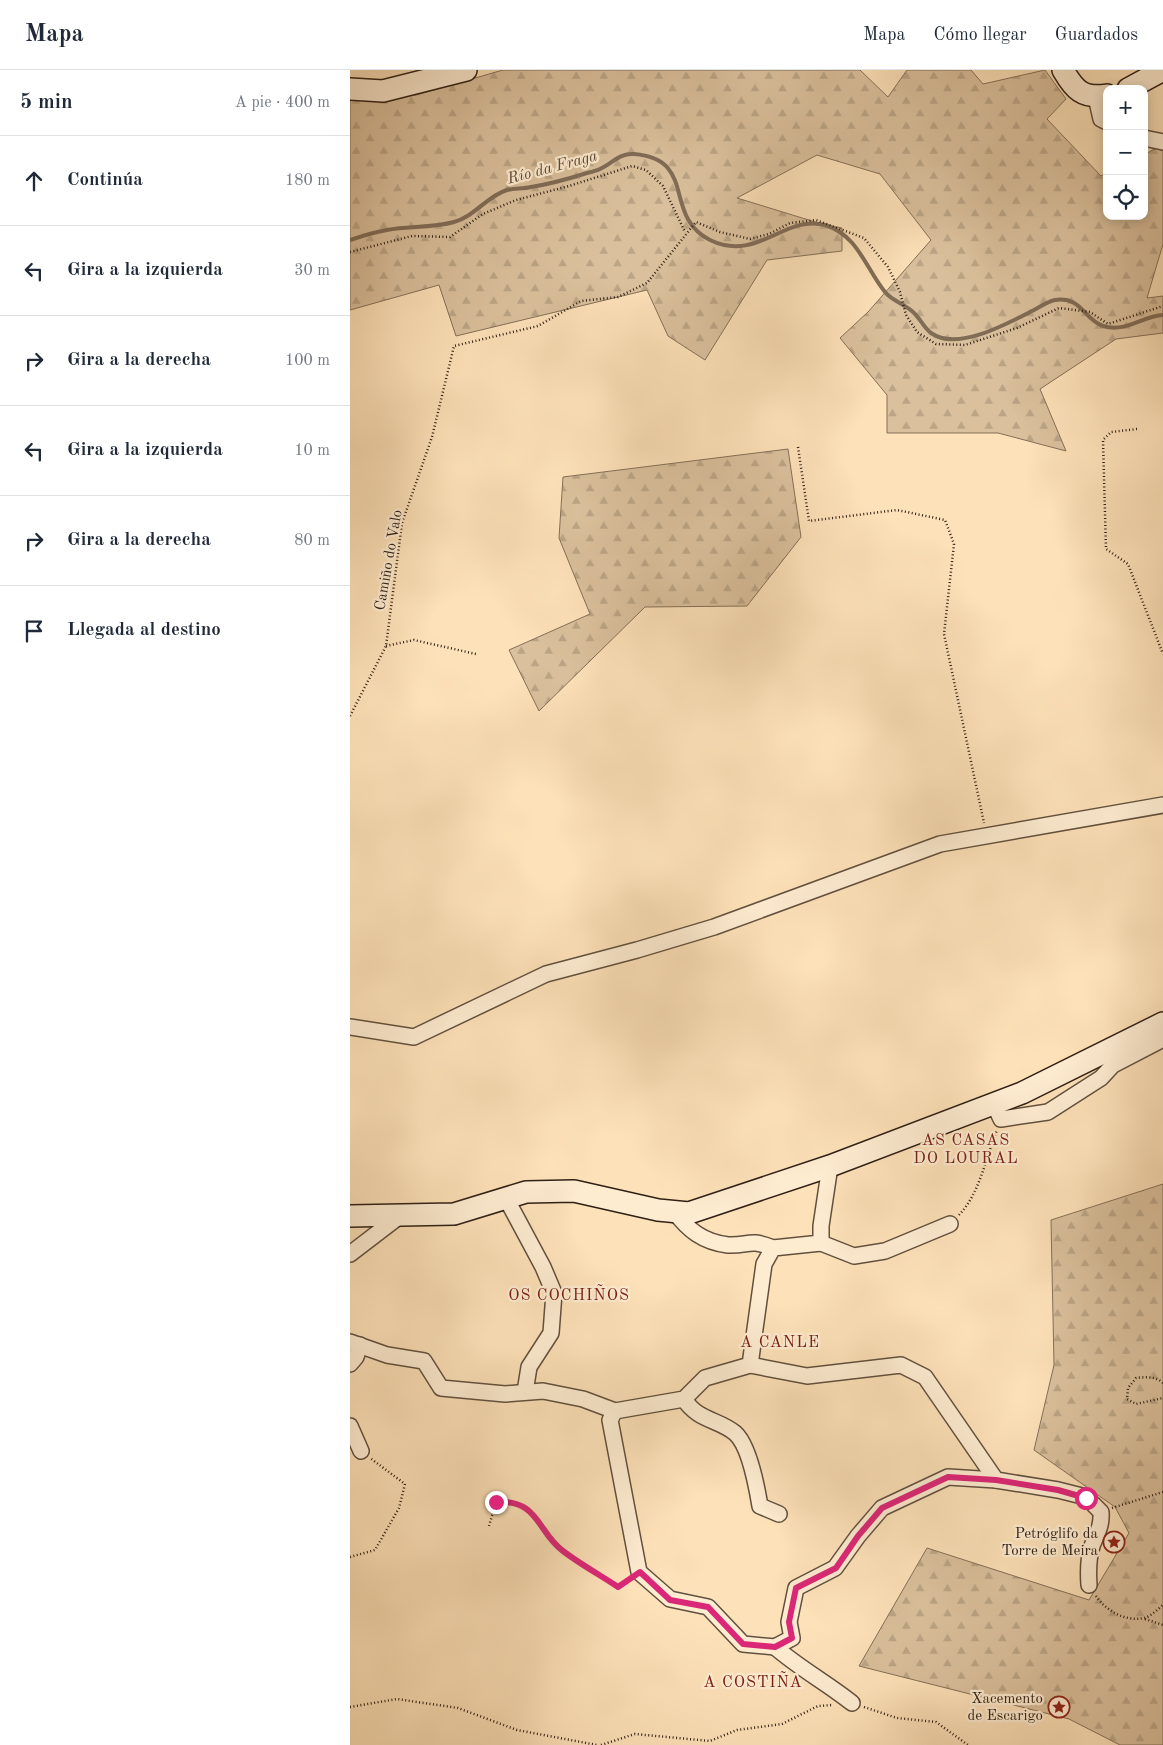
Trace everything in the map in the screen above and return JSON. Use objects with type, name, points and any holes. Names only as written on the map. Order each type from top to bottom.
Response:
[{"type":"street","points":[[350,89],[383,91],[466,70]]},
{"type":"street","points":[[1063,70],[1074,88],[1101,96],[1101,119],[1103,120]]},
{"type":"street","points":[[1136,85],[1163,71]]},
{"type":"street","points":[[1148,139],[1163,142]]},
{"type":"street","points":[[350,1027],[414,1038],[546,974],[714,927],[940,844],[1163,805]]},
{"type":"street","points":[[350,1216],[454,1214],[526,1192],[574,1191],[690,1213],[998,1111],[1022,1093],[1163,1023]]},
{"type":"street","points":[[998,1111],[1048,1112],[1101,1078],[1113,1065],[1163,1039]]},
{"type":"street","points":[[821,1243],[821,1226],[830,1166]]},
{"type":"street","points":[[506,1198],[554,1293],[551,1333],[529,1367],[525,1392]]},
{"type":"street","points":[[674,1211],[687,1229],[708,1240],[729,1245],[757,1242],[773,1248],[821,1243],[854,1256],[885,1250],[950,1224]]},
{"type":"street","points":[[350,1254],[401,1215]]},
{"type":"street","points":[[750,1365],[764,1264],[773,1248]]},
{"type":"street","points":[[350,1364],[356,1357],[355,1343],[387,1355],[424,1362],[441,1388],[496,1394],[543,1391],[583,1399],[614,1411],[684,1399],[705,1378],[750,1365],[807,1376],[901,1365],[925,1377],[996,1480]]},
{"type":"street","points":[[684,1399],[692,1411],[736,1434],[751,1462],[760,1506],[779,1514]]},
{"type":"street","points":[[614,1411],[610,1420],[640,1572],[670,1600],[708,1607],[743,1644],[775,1647],[792,1638],[789,1622],[796,1588],[836,1568],[858,1536],[882,1508],[948,1477],[996,1480],[1058,1490],[1086,1498],[1101,1512],[1102,1525],[1092,1545],[1088,1564],[1089,1585]]},
{"type":"street","points":[[350,1426],[361,1451]]},
{"type":"street","points":[[775,1647],[796,1666],[824,1681],[852,1702]]},
{"type":"path","points":[[350,252],[412,236],[450,237],[483,214],[516,200],[632,166],[646,170],[663,186],[685,233],[696,222],[720,232],[750,239],[769,234],[790,223],[816,220],[842,228],[864,238],[888,268],[902,300],[903,309],[917,332],[936,344],[965,345],[1017,328],[1059,308],[1083,313],[1090,312],[1108,324],[1163,306]]},
{"type":"path","name":"Camiño do Valo","points":[[350,716],[386,646],[402,522],[432,437],[454,346],[538,326],[581,300],[618,297],[633,290],[647,283],[685,233]]},
{"type":"path","points":[[1137,429],[1111,432],[1103,440],[1106,548],[1128,564],[1163,654]]},
{"type":"path","points":[[798,447],[809,521],[897,510],[945,520],[954,544],[944,634],[986,836]]},
{"type":"path","points":[[386,646],[414,640],[476,654]]},
{"type":"path","points":[[950,1224],[965,1209],[979,1181],[998,1111]]},
{"type":"path","points":[[1163,1383],[1160,1379],[1149,1377],[1136,1378],[1128,1388],[1127,1399],[1136,1404],[1163,1398]]},
{"type":"path","points":[[350,1557],[375,1550],[399,1508],[405,1484],[361,1451]]},
{"type":"path","points":[[1101,1512],[1163,1492]]},
{"type":"path","points":[[488,1526],[496,1502],[513,1501],[536,1517],[561,1550],[618,1587],[640,1572]]},
{"type":"path","points":[[1089,1585],[1101,1603],[1121,1617],[1144,1618],[1163,1625]]},
{"type":"path","points":[[1144,1618],[1163,1605]]},
{"type":"path","points":[[350,1707],[397,1699],[458,1708],[517,1730],[597,1745]]},
{"type":"path","points":[[601,1745],[635,1734],[710,1741],[737,1730],[782,1724],[818,1706],[852,1702],[897,1718],[936,1722],[968,1745]]},
{"type":"green space","points":[[503,70],[860,70],[888,97],[907,70],[971,70],[983,84],[1045,70],[1066,99],[1047,119],[1101,176],[1103,175],[1103,220],[1148,220],[1148,153],[1156,148],[1163,151],[1163,244],[1147,298],[1163,296],[1163,333],[1116,339],[1040,389],[1066,451],[998,433],[887,433],[887,395],[840,338],[868,312],[931,240],[880,174],[817,155],[737,198],[825,225],[842,228],[842,251],[767,260],[705,360],[668,336],[647,290],[456,336],[439,285],[350,310],[350,94],[416,95]]},
{"type":"green space","points":[[788,449],[801,537],[747,606],[645,607],[539,711],[509,650],[590,614],[559,538],[563,477]]},
{"type":"green space","points":[[1163,1184],[1163,1745],[1120,1745],[1069,1719],[859,1666],[927,1548],[1089,1600],[1129,1533],[1115,1507],[1034,1450],[1054,1365],[1051,1220]]},
{"type":"waterway","name":"Río da Fraga","points":[[350,240],[387,230],[454,222],[468,216],[493,197],[507,190],[538,186],[598,170],[624,155],[634,154],[654,158],[666,166],[674,177],[687,217],[696,230],[710,240],[727,246],[742,246],[797,226],[811,223],[825,225],[836,230],[846,236],[888,295],[912,311],[931,333],[942,338],[969,338],[983,334],[1055,300],[1071,302],[1097,323],[1111,328],[1127,326],[1148,318],[1163,315]]},
{"type":"place","name":"Petróglifo da Torre de Meira","points":[[1114,1542]]},
{"type":"place","name":"Xacemento de Escarigo","points":[[1059,1707]]},
{"type":"district","name":"AS CASAS DO LOURAL","points":[[966,1148]]},
{"type":"district","name":"OS COCHIÑOS","points":[[569,1294]]},
{"type":"district","name":"A CANLE","points":[[780,1341]]},
{"type":"district","name":"A COSTIÑA","points":[[753,1681]]},
{"type":"route","points":[[496,1502],[513,1501],[536,1517],[561,1550],[618,1587],[640,1572],[670,1600],[708,1607],[743,1644],[775,1647],[792,1638],[789,1622],[796,1588],[836,1568],[858,1536],[882,1508],[948,1477],[996,1480],[1058,1490],[1086,1498]]}]
